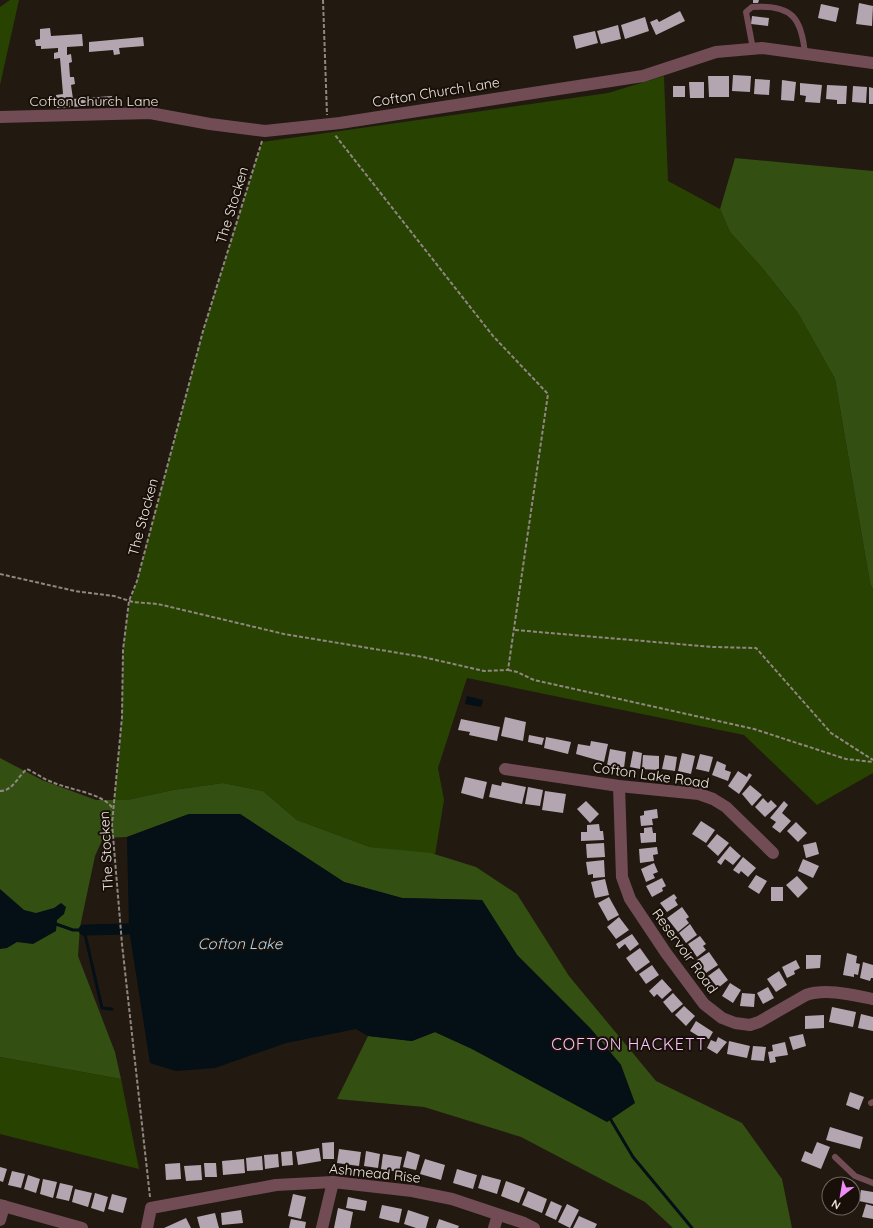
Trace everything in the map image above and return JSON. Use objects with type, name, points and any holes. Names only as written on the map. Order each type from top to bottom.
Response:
[{"type":"street","name":"Cofton Church Lane","points":[[0,117],[150,113],[210,124],[266,131],[327,124],[643,76],[716,52],[762,48],[873,63]]},
{"type":"street","name":"Cofton Lake Road","points":[[505,769],[619,786],[699,794],[713,799],[726,807],[773,853]]},
{"type":"street","name":"Reservoir Road","points":[[619,786],[622,877],[630,899],[666,953],[704,1004],[722,1018],[735,1023],[750,1025],[759,1022],[814,992],[850,994],[873,999]]},
{"type":"street","name":"Ashmead Rise","points":[[152,1208],[276,1185],[333,1182],[412,1191],[452,1199],[534,1228]]},
{"type":"street","points":[[322,1228],[333,1182]]},
{"type":"street","points":[[0,1220],[2,1206],[82,1228]]},
{"type":"street","points":[[147,1228],[152,1208]]},
{"type":"street","points":[[494,1228],[498,1215]]},
{"type":"lane","points":[[753,49],[746,12],[752,7],[768,7],[788,12],[796,18],[804,36],[805,55]]},
{"type":"lane","points":[[835,1157],[855,1176],[873,1183]]},
{"type":"path","points":[[323,0],[327,124],[493,336],[548,394],[508,670]]},
{"type":"path","name":"The Stocken","points":[[152,1208],[122,944],[112,824],[122,716],[123,650],[129,601],[137,582],[203,331],[266,131]]},
{"type":"path","points":[[0,574],[75,591],[114,596],[129,601],[158,604],[284,634],[423,657],[484,671],[508,670],[517,672],[534,680],[754,729],[846,759],[873,761]]},
{"type":"path","points":[[515,630],[713,647],[756,648],[831,733],[873,761]]},
{"type":"path","points":[[0,791],[5,791],[13,786],[27,769],[51,782],[100,798],[109,803],[113,810]]},
{"type":"green space","points":[[10,0],[19,0],[0,85],[0,7]]},
{"type":"green space","points":[[664,76],[668,181],[720,209],[730,232],[764,270],[798,313],[835,379],[870,583],[873,590],[873,773],[817,805],[744,735],[467,678],[438,768],[444,800],[435,855],[370,847],[297,820],[263,791],[223,783],[173,790],[127,800],[114,800],[121,736],[123,664],[125,630],[128,614],[203,331],[262,142],[608,93]]},
{"type":"green space","points":[[735,158],[873,171],[873,590],[870,583],[835,379],[798,313],[764,270],[730,232],[720,209]]},
{"type":"green space","points":[[0,758],[42,780],[96,800],[127,800],[173,790],[223,783],[263,791],[297,820],[370,847],[431,853],[476,867],[517,894],[569,976],[656,1081],[742,1123],[782,1179],[792,1228],[673,1228],[645,1202],[521,1137],[424,1107],[337,1099],[368,1036],[412,1041],[435,1032],[470,1048],[621,1065],[590,1028],[517,955],[482,900],[402,898],[344,882],[240,814],[189,814],[127,837],[103,838],[95,856],[80,927],[78,956],[115,1052],[121,1079],[0,1057]]},
{"type":"green space","points":[[0,1057],[121,1079],[139,1169],[0,1134]]},
{"type":"water","points":[[467,696],[483,700],[481,707],[465,704]]},
{"type":"water","name":"Cofton Lake","points":[[189,814],[240,814],[344,882],[402,898],[482,900],[517,955],[590,1028],[621,1065],[635,1103],[607,1122],[470,1048],[435,1032],[412,1041],[368,1036],[356,1029],[286,1043],[215,1068],[176,1071],[150,1063],[129,929],[127,837]]},
{"type":"water","points":[[0,889],[24,910],[36,913],[54,908],[61,903],[66,907],[64,914],[57,920],[56,931],[33,944],[17,942],[7,948],[0,949]]},
{"type":"building","points":[[753,0],[759,0],[758,3],[753,3]]},
{"type":"building","points":[[859,3],[873,6],[872,26],[856,24]]},
{"type":"building","points":[[821,4],[839,8],[836,22],[818,18]]},
{"type":"building","points":[[680,11],[685,21],[656,35],[650,22],[657,19],[659,22]]},
{"type":"building","points":[[752,16],[769,18],[768,26],[751,24]]},
{"type":"building","points":[[645,17],[649,31],[625,39],[621,25]]},
{"type":"building","points":[[618,25],[621,39],[601,44],[597,31]]},
{"type":"building","points":[[50,28],[51,36],[82,34],[83,46],[67,47],[67,55],[71,54],[72,62],[69,63],[70,77],[74,77],[75,84],[71,85],[73,99],[112,96],[113,104],[57,108],[56,95],[63,94],[60,58],[54,59],[54,53],[58,52],[58,48],[41,49],[41,46],[36,46],[35,40],[40,39],[40,29]]},
{"type":"building","points":[[595,31],[598,43],[576,49],[573,36]]},
{"type":"building","points":[[143,37],[144,46],[119,48],[120,54],[114,55],[113,50],[89,52],[89,42]]},
{"type":"building","points":[[733,75],[751,76],[750,92],[732,91]]},
{"type":"building","points":[[708,76],[729,76],[729,97],[709,97]]},
{"type":"building","points":[[755,79],[770,80],[769,95],[754,94]]},
{"type":"building","points":[[782,80],[796,82],[794,101],[781,100]]},
{"type":"building","points":[[689,82],[704,82],[704,98],[690,98]]},
{"type":"building","points":[[800,83],[822,85],[820,103],[805,102],[806,96],[800,95]]},
{"type":"building","points":[[827,85],[847,86],[846,104],[837,104],[837,100],[826,99]]},
{"type":"building","points":[[673,86],[685,86],[685,97],[673,97]]},
{"type":"building","points":[[853,86],[867,87],[866,103],[852,102]]},
{"type":"building","points":[[869,87],[873,88],[873,104],[869,104]]},
{"type":"building","points":[[505,717],[526,722],[523,741],[501,736]]},
{"type":"building","points":[[461,719],[500,727],[497,741],[469,735],[470,732],[458,730]]},
{"type":"building","points":[[529,735],[544,738],[542,745],[528,742]]},
{"type":"building","points":[[546,737],[571,742],[568,754],[544,748]]},
{"type":"building","points":[[591,741],[608,744],[604,762],[576,754],[578,744],[590,746]]},
{"type":"building","points":[[610,749],[626,752],[624,768],[607,765]]},
{"type":"building","points":[[633,751],[642,753],[640,769],[630,767]]},
{"type":"building","points":[[682,753],[695,756],[691,774],[678,771]]},
{"type":"building","points":[[700,754],[713,757],[709,772],[696,769]]},
{"type":"building","points":[[643,755],[659,756],[659,770],[642,769]]},
{"type":"building","points":[[665,755],[677,757],[675,771],[662,769]]},
{"type":"building","points":[[717,761],[726,765],[725,770],[731,772],[728,781],[712,775]]},
{"type":"building","points":[[738,771],[747,777],[749,773],[752,775],[739,794],[728,786]]},
{"type":"building","points":[[465,777],[487,782],[483,799],[461,793]]},
{"type":"building","points":[[502,782],[526,787],[522,804],[489,797],[492,784],[501,786]]},
{"type":"building","points":[[750,785],[762,795],[752,806],[742,794]]},
{"type":"building","points":[[528,787],[543,790],[540,806],[525,804]]},
{"type":"building","points":[[545,791],[566,794],[563,813],[542,810]]},
{"type":"building","points":[[763,798],[768,803],[771,800],[777,806],[765,817],[755,807]]},
{"type":"building","points":[[586,801],[599,814],[590,823],[577,809]]},
{"type":"building","points":[[784,801],[788,805],[782,813],[791,821],[780,833],[772,827],[776,822],[770,818]]},
{"type":"building","points":[[657,809],[658,818],[652,819],[653,825],[641,826],[640,816],[644,815],[644,811]]},
{"type":"building","points":[[701,821],[715,830],[706,843],[692,834]]},
{"type":"building","points":[[796,822],[807,833],[798,842],[787,831]]},
{"type":"building","points":[[599,824],[600,831],[603,831],[604,840],[581,841],[581,832],[587,832],[587,825]]},
{"type":"building","points":[[652,827],[653,833],[656,833],[656,842],[641,843],[640,833],[644,833],[644,828]]},
{"type":"building","points":[[717,834],[729,843],[718,856],[707,846]]},
{"type":"building","points":[[816,842],[819,854],[806,858],[803,845]]},
{"type":"building","points":[[604,843],[605,857],[587,858],[586,844]]},
{"type":"building","points":[[730,846],[741,856],[733,865],[725,859],[721,865],[717,862]]},
{"type":"building","points":[[657,847],[658,854],[653,855],[654,861],[640,863],[639,849]]},
{"type":"building","points":[[743,857],[756,868],[748,877],[741,871],[739,874],[733,870]]},
{"type":"building","points":[[803,859],[819,866],[813,878],[798,871]]},
{"type":"building","points":[[604,860],[605,877],[593,878],[593,874],[588,875],[586,862]]},
{"type":"building","points":[[654,863],[658,872],[653,874],[655,878],[646,882],[641,869]]},
{"type":"building","points":[[756,875],[767,881],[759,894],[748,887]]},
{"type":"building","points":[[797,876],[808,888],[798,898],[786,885]]},
{"type":"building","points":[[662,878],[666,886],[662,888],[663,891],[652,897],[646,886]]},
{"type":"building","points":[[605,879],[609,895],[595,898],[591,882]]},
{"type":"building","points":[[771,887],[783,887],[783,901],[771,901]]},
{"type":"building","points":[[674,894],[677,898],[675,900],[678,905],[667,912],[660,903]]},
{"type":"building","points":[[609,897],[619,915],[608,921],[598,903]]},
{"type":"building","points":[[682,907],[689,917],[686,919],[689,923],[678,932],[667,918]]},
{"type":"building","points":[[619,917],[629,930],[616,939],[607,927]]},
{"type":"building","points":[[690,924],[697,935],[686,943],[679,933]]},
{"type":"building","points":[[632,934],[639,944],[630,951],[625,944],[619,949],[616,944]]},
{"type":"building","points":[[700,936],[706,944],[703,946],[706,950],[697,957],[688,944]]},
{"type":"building","points":[[640,948],[650,962],[636,972],[626,958]]},
{"type":"building","points":[[709,952],[718,965],[706,973],[697,960]]},
{"type":"building","points":[[847,953],[857,956],[856,963],[860,964],[858,975],[854,974],[854,977],[843,975]]},
{"type":"building","points":[[806,955],[821,955],[820,968],[806,969]]},
{"type":"building","points":[[796,960],[800,968],[794,971],[795,974],[787,978],[782,967]]},
{"type":"building","points":[[863,962],[873,965],[873,978],[871,978],[870,981],[860,978]]},
{"type":"building","points":[[652,965],[659,975],[646,984],[639,974]]},
{"type":"building","points":[[719,968],[728,980],[718,988],[708,976]]},
{"type":"building","points":[[779,971],[787,985],[776,992],[767,979]]},
{"type":"building","points":[[662,979],[672,990],[662,999],[657,994],[654,997],[649,991]]},
{"type":"building","points":[[730,983],[741,990],[733,1003],[722,996]]},
{"type":"building","points":[[768,987],[774,998],[763,1004],[757,993]]},
{"type":"building","points":[[673,993],[683,1004],[672,1013],[663,1002]]},
{"type":"building","points":[[742,993],[755,994],[754,1007],[740,1006]]},
{"type":"building","points":[[684,1006],[695,1016],[686,1026],[675,1015]]},
{"type":"building","points":[[832,1007],[856,1012],[853,1027],[829,1022]]},
{"type":"building","points":[[861,1014],[873,1017],[873,1031],[858,1028]]},
{"type":"building","points":[[824,1015],[824,1028],[805,1029],[805,1016]]},
{"type":"building","points":[[696,1021],[713,1032],[709,1039],[704,1037],[703,1039],[690,1031]]},
{"type":"building","points":[[803,1034],[806,1046],[793,1050],[789,1037]]},
{"type":"building","points":[[718,1037],[727,1042],[717,1054],[707,1048],[711,1040],[716,1042]]},
{"type":"building","points":[[729,1041],[750,1046],[747,1058],[727,1054]]},
{"type":"building","points":[[785,1042],[788,1055],[775,1057],[776,1062],[770,1063],[768,1052],[773,1051],[772,1045]]},
{"type":"building","points":[[753,1046],[766,1047],[764,1061],[751,1060]]},
{"type":"building","points":[[850,1092],[864,1097],[859,1110],[846,1105]]},
{"type":"building","points":[[830,1127],[863,1137],[860,1149],[826,1140]]},
{"type":"building","points":[[334,1142],[334,1159],[323,1159],[322,1143]]},
{"type":"building","points":[[817,1142],[830,1147],[821,1169],[801,1161],[805,1151],[812,1154]]},
{"type":"building","points":[[319,1148],[321,1161],[298,1165],[296,1152]]},
{"type":"building","points":[[339,1149],[361,1152],[359,1166],[337,1163]]},
{"type":"building","points":[[292,1151],[293,1165],[282,1166],[281,1152]]},
{"type":"building","points":[[366,1151],[380,1154],[378,1168],[364,1166]]},
{"type":"building","points":[[407,1151],[420,1155],[416,1170],[403,1167]]},
{"type":"building","points":[[278,1154],[279,1167],[265,1169],[264,1155]]},
{"type":"building","points":[[383,1154],[402,1157],[399,1172],[381,1169]]},
{"type":"building","points":[[262,1156],[263,1170],[247,1171],[246,1158]]},
{"type":"building","points":[[244,1159],[245,1173],[223,1175],[222,1161]]},
{"type":"building","points":[[425,1159],[445,1165],[441,1180],[420,1174]]},
{"type":"building","points":[[180,1163],[181,1179],[166,1180],[165,1164]]},
{"type":"building","points":[[204,1163],[216,1163],[217,1177],[205,1177]]},
{"type":"building","points":[[201,1165],[202,1180],[186,1181],[184,1166]]},
{"type":"building","points":[[0,1167],[7,1169],[3,1182],[0,1181]]},
{"type":"building","points":[[457,1169],[477,1175],[473,1189],[453,1183]]},
{"type":"building","points":[[12,1171],[25,1174],[21,1188],[8,1185]]},
{"type":"building","points":[[28,1175],[40,1179],[36,1193],[24,1189]]},
{"type":"building","points":[[482,1175],[501,1180],[497,1194],[478,1188]]},
{"type":"building","points":[[43,1179],[57,1182],[53,1198],[40,1194]]},
{"type":"building","points":[[506,1181],[525,1188],[519,1203],[501,1196]]},
{"type":"building","points":[[60,1183],[73,1186],[69,1201],[56,1198]]},
{"type":"building","points":[[75,1189],[92,1193],[88,1207],[72,1202]]},
{"type":"building","points":[[861,1190],[873,1192],[873,1204],[861,1201]]},
{"type":"building","points":[[528,1191],[547,1199],[542,1213],[522,1205]]},
{"type":"building","points":[[95,1193],[108,1197],[104,1212],[91,1208]]},
{"type":"building","points":[[112,1194],[127,1198],[123,1213],[108,1209]]},
{"type":"building","points":[[293,1194],[306,1197],[301,1219],[288,1216]]},
{"type":"building","points":[[348,1197],[367,1201],[365,1211],[346,1208]]},
{"type":"building","points":[[551,1201],[562,1206],[556,1220],[545,1215]]},
{"type":"building","points":[[567,1204],[579,1210],[570,1228],[558,1222]]},
{"type":"building","points":[[866,1204],[873,1206],[873,1219],[862,1217]]},
{"type":"building","points":[[382,1205],[402,1209],[399,1223],[379,1218]]},
{"type":"building","points":[[338,1208],[353,1212],[350,1228],[334,1228]]},
{"type":"building","points":[[241,1210],[243,1223],[222,1225],[221,1213]]},
{"type":"building","points":[[408,1210],[429,1217],[426,1228],[416,1228],[404,1224]]},
{"type":"building","points":[[215,1213],[219,1228],[200,1228],[197,1217]]},
{"type":"building","points":[[579,1216],[597,1224],[595,1228],[573,1228]]},
{"type":"building","points":[[186,1218],[191,1228],[164,1228]]},
{"type":"building","points":[[291,1219],[306,1222],[305,1228],[289,1228]]},
{"type":"building","points":[[439,1219],[459,1226],[458,1228],[436,1228]]},
{"type":"waterway","points":[[56,924],[73,930],[84,930],[102,1008],[112,1009]]},
{"type":"waterway","points":[[84,930],[129,929]]},
{"type":"waterway","points":[[611,1120],[633,1157],[692,1228]]},
{"type":"district","name":"COFTON HACKETT","points":[[629,1044]]}]
